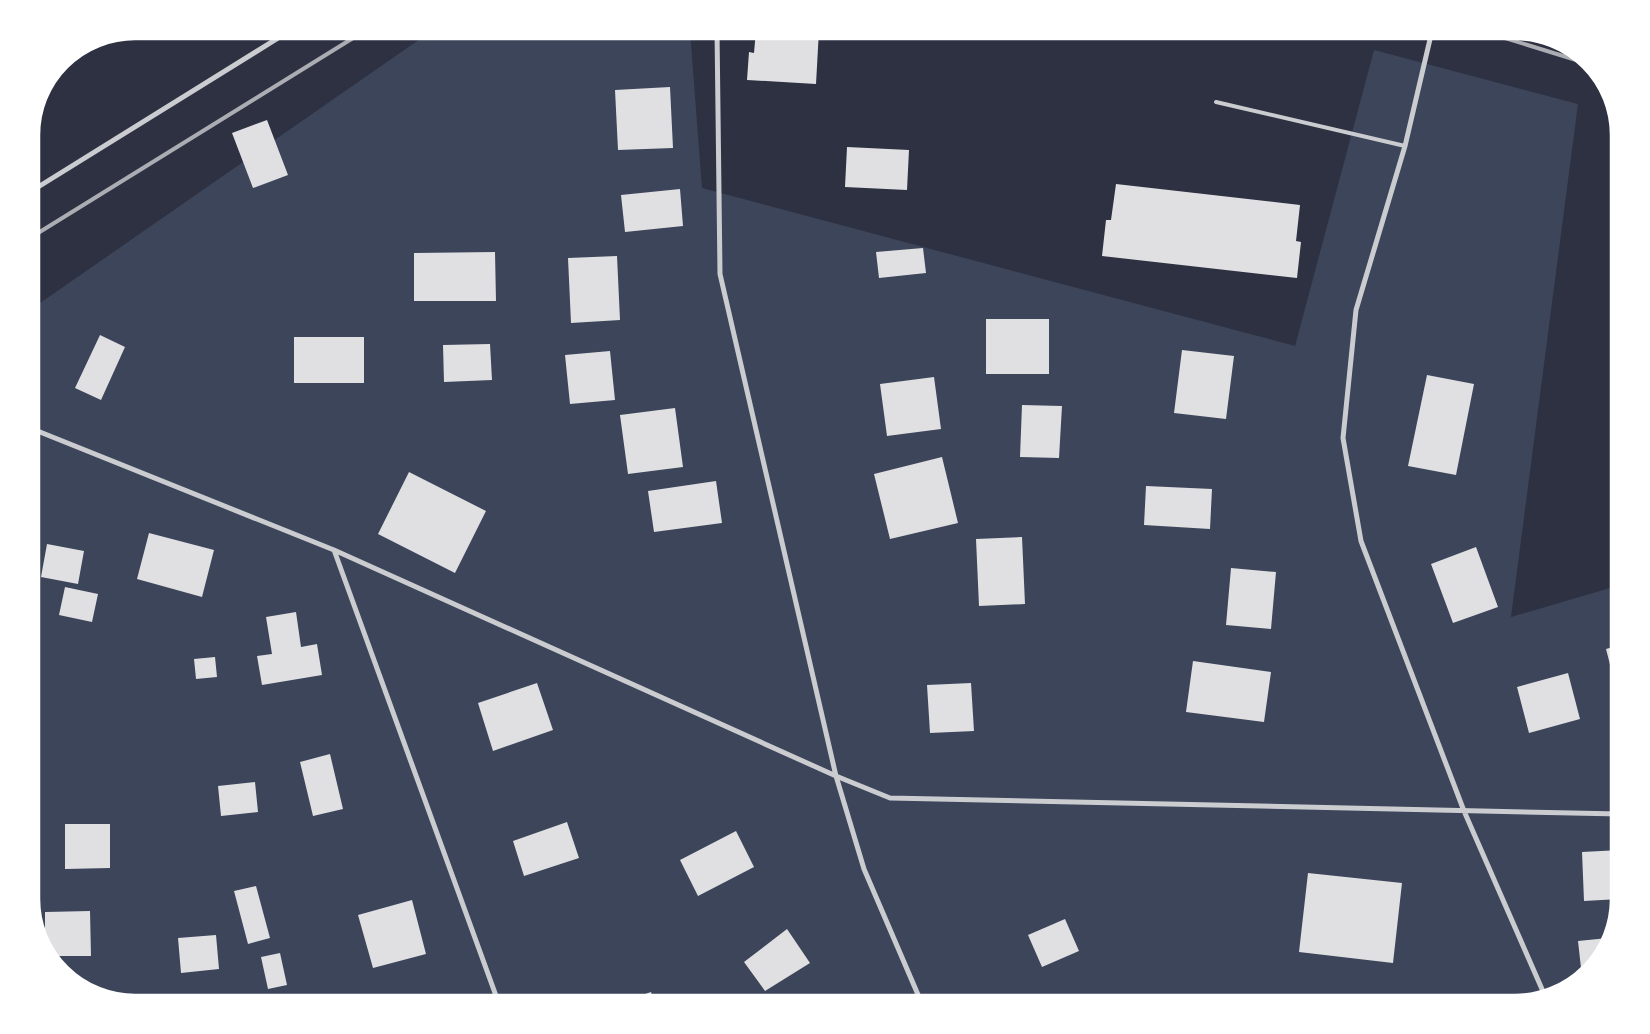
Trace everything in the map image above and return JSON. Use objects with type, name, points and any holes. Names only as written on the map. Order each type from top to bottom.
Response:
[{"type":"street","points":[[39,186],[276,39]]},
{"type":"street","points":[[717,39],[720,274],[836,776],[864,869],[918,995]]},
{"type":"street","points":[[1430,39],[1405,146],[1356,310],[1344,438],[1361,542],[1464,811],[1543,991]]},
{"type":"street","points":[[39,432],[334,550],[836,776],[890,798],[1611,814]]},
{"type":"street","points":[[334,550],[496,995]]},
{"type":"lane","points":[[1216,102],[1405,146]]},
{"type":"shaded area","points":[[420,39],[691,39],[702,188],[1295,346],[1374,50],[1578,104],[1511,617],[1611,588],[1611,900],[1608,924],[1604,936],[1588,963],[1569,979],[1540,992],[1516,995],[134,995],[110,992],[98,988],[71,972],[59,958],[46,936],[39,906],[39,304]]},
{"type":"building","points":[[755,39],[818,39],[816,84],[747,80],[749,52],[754,53]]},
{"type":"building","points":[[670,87],[673,148],[618,150],[615,90]]},
{"type":"building","points":[[267,120],[288,175],[253,188],[232,133]]},
{"type":"building","points":[[847,147],[909,150],[907,190],[845,187]]},
{"type":"building","points":[[1116,184],[1300,205],[1296,241],[1301,242],[1297,278],[1102,256],[1106,220],[1111,220]]},
{"type":"building","points":[[680,189],[683,226],[625,232],[621,195]]},
{"type":"building","points":[[923,248],[926,273],[879,278],[876,252]]},
{"type":"building","points":[[495,252],[496,301],[414,301],[414,253]]},
{"type":"building","points":[[617,256],[620,320],[571,323],[568,258]]},
{"type":"building","points":[[986,319],[1049,319],[1049,374],[986,374]]},
{"type":"building","points":[[100,335],[125,347],[101,400],[75,388]]},
{"type":"building","points":[[294,337],[364,337],[364,383],[294,383]]},
{"type":"building","points":[[490,344],[492,380],[444,382],[443,345]]},
{"type":"building","points":[[1182,350],[1234,356],[1226,419],[1174,413]]},
{"type":"building","points":[[610,351],[615,400],[570,404],[565,355]]},
{"type":"building","points":[[1427,375],[1474,384],[1456,475],[1408,466]]},
{"type":"building","points":[[934,377],[941,429],[887,436],[880,384]]},
{"type":"building","points":[[1022,405],[1062,406],[1059,458],[1020,457]]},
{"type":"building","points":[[675,408],[683,467],[628,474],[620,415]]},
{"type":"building","points":[[942,457],[958,523],[890,539],[874,474]]},
{"type":"building","points":[[409,472],[486,511],[455,573],[378,534]]},
{"type":"building","points":[[716,481],[722,523],[654,532],[648,491]]},
{"type":"building","points":[[1146,486],[1212,489],[1210,529],[1144,525]]},
{"type":"building","points":[[149,533],[214,550],[202,597],[137,579]]},
{"type":"building","points":[[1022,537],[1025,604],[979,606],[976,539]]},
{"type":"building","points":[[47,544],[84,551],[78,584],[41,577]]},
{"type":"building","points":[[1476,547],[1498,607],[1453,623],[1431,564]]},
{"type":"building","points":[[1231,568],[1276,572],[1271,629],[1226,625]]},
{"type":"building","points":[[65,587],[98,594],[92,622],[59,615]]},
{"type":"building","points":[[296,612],[301,647],[317,644],[322,675],[262,685],[257,656],[272,654],[266,617]]},
{"type":"building","points":[[1611,648],[1611,668],[1606,649]]},
{"type":"building","points":[[215,657],[217,677],[196,679],[194,659]]},
{"type":"building","points":[[1193,661],[1271,672],[1264,722],[1186,712]]},
{"type":"building","points":[[1568,673],[1580,719],[1529,733],[1517,687]]},
{"type":"building","points":[[537,683],[553,730],[493,751],[478,703]]},
{"type":"building","points":[[971,683],[974,731],[930,733],[927,685]]},
{"type":"building","points":[[330,754],[343,809],[313,816],[300,762]]},
{"type":"building","points":[[255,782],[258,812],[221,816],[218,786]]},
{"type":"building","points":[[567,822],[579,858],[524,876],[513,841]]},
{"type":"building","points":[[65,824],[110,824],[110,868],[65,869]]},
{"type":"building","points":[[736,831],[754,867],[698,896],[680,860]]},
{"type":"building","points":[[1611,850],[1611,900],[1584,901],[1582,852]]},
{"type":"building","points":[[1308,873],[1402,883],[1393,963],[1299,952]]},
{"type":"building","points":[[256,886],[270,938],[248,944],[234,891]]},
{"type":"building","points":[[412,900],[426,954],[373,968],[358,915]]},
{"type":"building","points":[[90,911],[91,956],[58,956],[45,933],[45,912]]},
{"type":"building","points":[[1065,919],[1079,951],[1042,967],[1028,935]]},
{"type":"building","points":[[787,929],[810,963],[765,991],[744,962]]},
{"type":"building","points":[[216,935],[219,969],[181,973],[178,938]]},
{"type":"building","points":[[1603,939],[1595,953],[1581,970],[1578,941]]},
{"type":"building","points":[[280,953],[287,985],[268,989],[261,957]]},
{"type":"railway","points":[[39,232],[351,39]]},
{"type":"railway","points":[[1508,39],[1576,60]]}]
